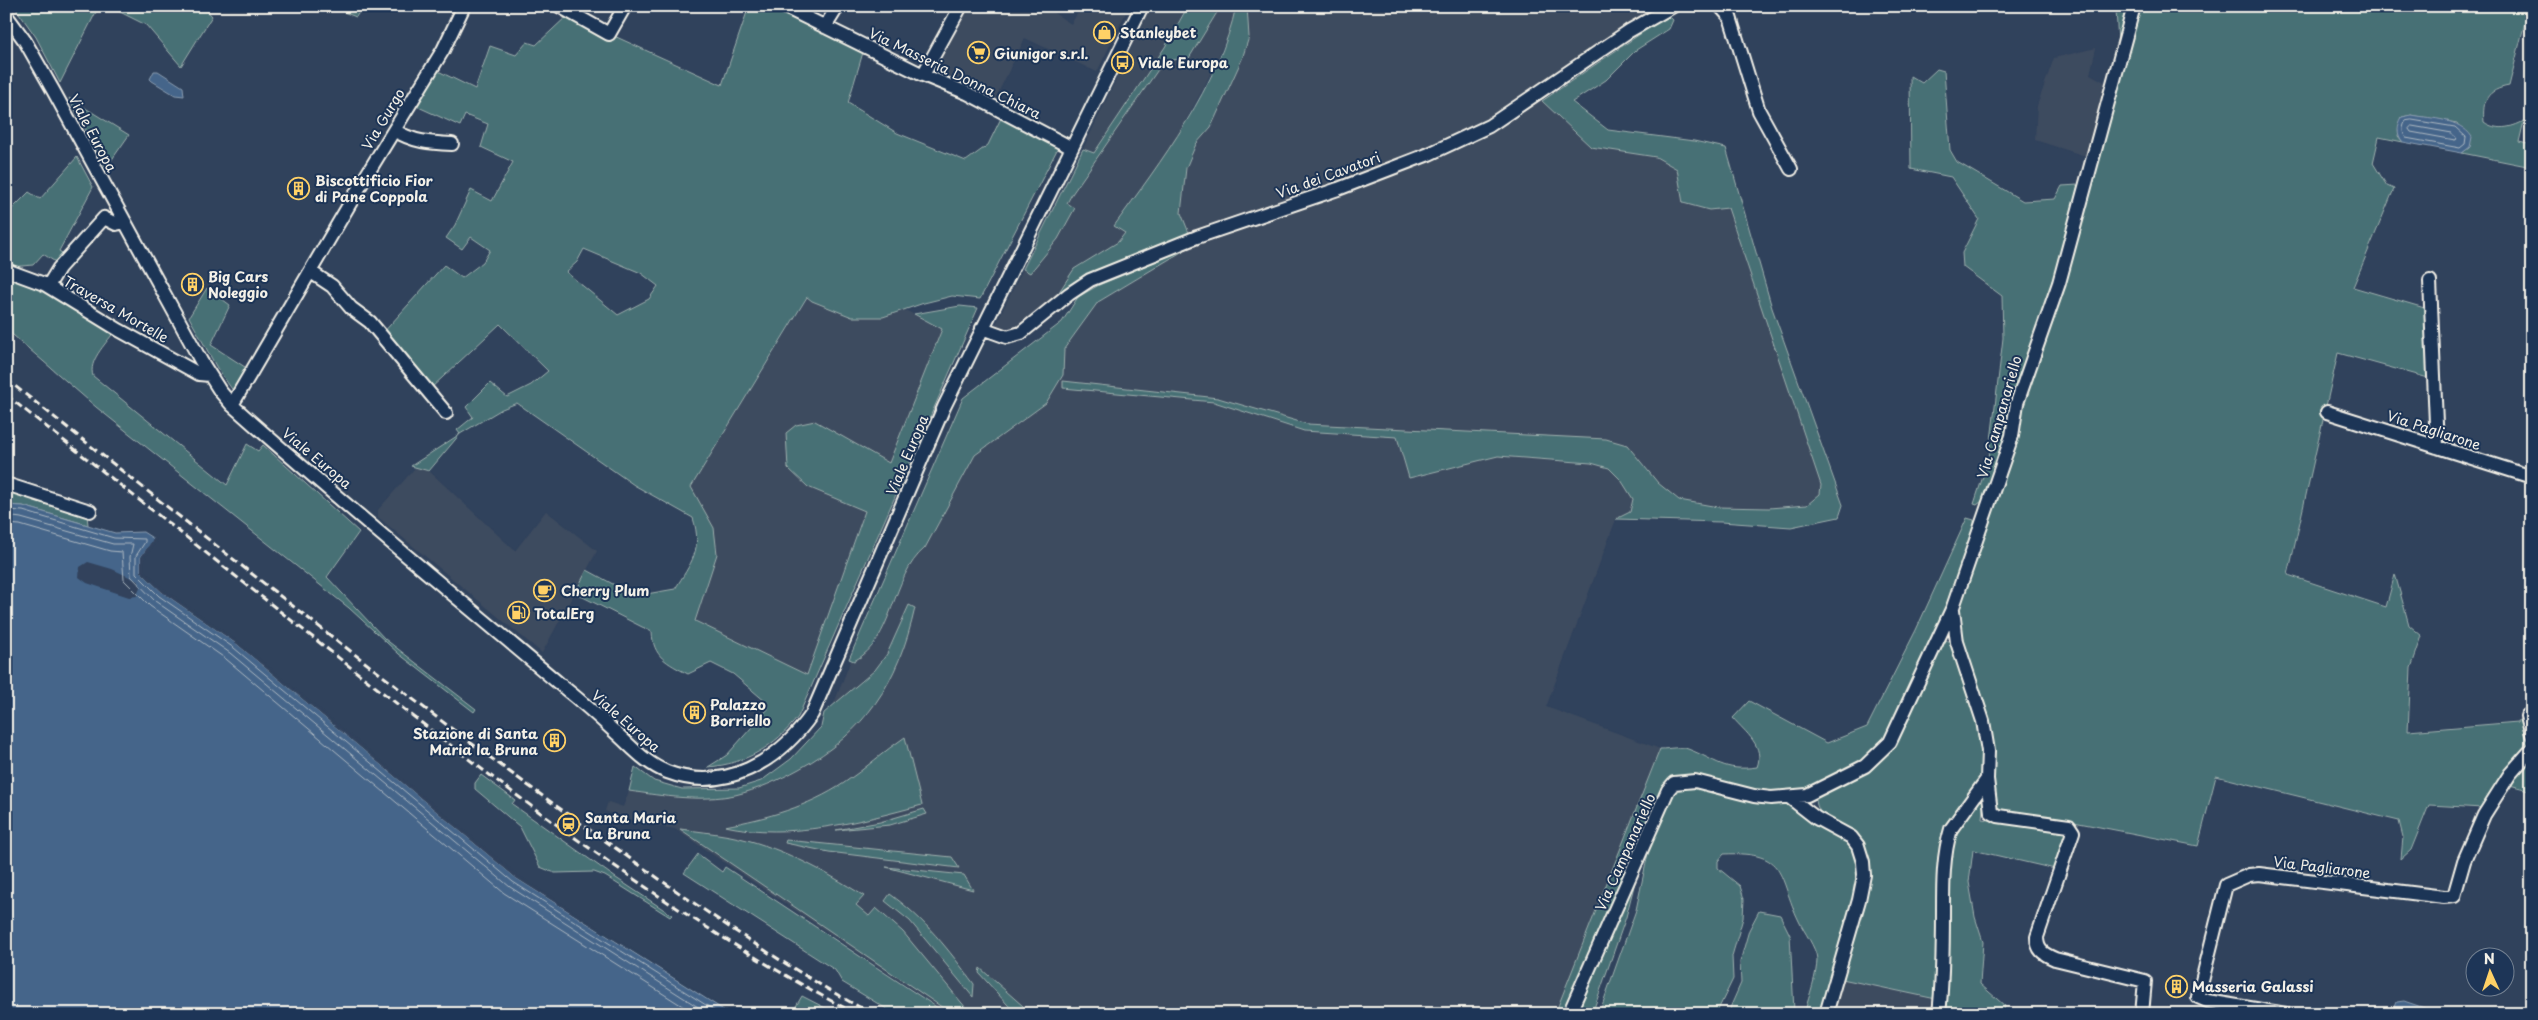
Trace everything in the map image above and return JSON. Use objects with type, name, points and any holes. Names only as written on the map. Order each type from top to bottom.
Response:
[{"type":"street","name":"Via Gurgo","points":[[232,405],[443,50],[464,6]]},
{"type":"street","points":[[560,6],[609,34],[625,6]]},
{"type":"street","name":"Via Masseria Donna Chiara","points":[[783,6],[923,75],[996,108],[1072,148]]},
{"type":"street","points":[[824,26],[838,6]]},
{"type":"street","points":[[923,75],[961,6]]},
{"type":"street","name":"Viale Europa","points":[[6,15],[25,41],[210,375],[232,405],[583,703],[650,763],[668,772],[697,778],[718,778],[753,769],[779,752],[812,714],[944,407],[1142,6]]},
{"type":"street","name":"Via dei Cavatori","points":[[982,328],[1007,337],[1020,333],[1069,294],[1090,280],[1197,237],[1338,189],[1428,154],[1489,126],[1628,31],[1673,6]]},
{"type":"street","points":[[1720,6],[1730,17],[1759,111],[1792,169]]},
{"type":"street","name":"Via Campanariello","points":[[1569,1014],[1668,790],[1674,783],[1695,781],[1754,796],[1789,798],[1823,789],[1865,766],[1890,742],[1953,607],[2012,436],[2022,385],[2059,283],[2134,6]]},
{"type":"street","points":[[394,130],[408,138],[421,142],[452,144]]},
{"type":"street","points":[[48,286],[59,268],[104,218],[116,224],[125,222]]},
{"type":"street","name":"Traversa Mortelle","points":[[6,270],[48,286],[168,357],[199,374],[210,375]]},
{"type":"street","points":[[311,272],[332,286],[352,308],[370,322],[446,413]]},
{"type":"street","points":[[2430,281],[2437,447]]},
{"type":"street","name":"Via Pagliarone","points":[[2327,412],[2532,477]]},
{"type":"street","points":[[6,484],[90,511]]},
{"type":"street","points":[[1953,607],[1957,642],[1983,721],[1988,751],[1987,779],[1991,812],[1998,816],[2070,826],[2073,832],[2037,936],[2037,946],[2044,954],[2055,959],[2145,982],[2142,1014]]},
{"type":"street","points":[[2532,712],[2527,716],[2532,734]]},
{"type":"street","name":"Via Pagliarone","points":[[2286,1014],[2208,1001],[2198,997],[2226,885],[2249,875],[2259,874],[2444,897],[2454,896],[2464,861],[2484,815],[2510,774],[2532,749]]},
{"type":"street","points":[[1939,1014],[1944,876],[1948,839],[1951,829],[1987,779]]},
{"type":"street","points":[[1789,798],[1816,818],[1850,837],[1858,846],[1863,862],[1864,875],[1859,900],[1826,1014]]},
{"type":"shaded area","name":"Giunigor s.r.l.","points":[[965,6],[1043,6],[1071,24],[1082,6],[1129,6],[1097,72],[1025,38],[993,103],[928,73]]},
{"type":"shaded area","points":[[1151,6],[1175,6],[1184,11],[1165,47],[1094,153],[1083,149]]},
{"type":"shaded area","points":[[1221,6],[1236,6],[1232,26],[1205,85],[1172,146],[1114,226],[1125,233],[1118,242],[1074,269],[1059,292],[1039,312],[1016,327],[994,328],[1023,269],[1030,272],[1075,208],[1067,203],[1072,194],[1164,61],[1189,58]]},
{"type":"shaded area","points":[[1247,6],[1658,6],[1531,91],[1591,147],[1656,157],[1677,169],[1709,210],[1728,208],[1821,485],[1820,494],[1807,505],[1769,508],[1718,507],[1679,500],[1658,483],[1627,445],[1307,424],[1218,398],[1063,381],[1063,388],[1214,402],[1304,431],[1397,437],[1409,478],[1498,456],[1591,463],[1609,468],[1621,480],[1633,499],[1630,512],[1616,519],[1546,707],[1660,749],[1555,1014],[948,1014],[675,829],[641,823],[605,811],[608,802],[623,807],[629,791],[653,795],[713,797],[736,795],[779,780],[813,761],[868,715],[909,606],[887,654],[875,670],[833,706],[851,660],[854,661],[875,645],[908,569],[917,555],[925,548],[975,455],[1046,403],[1063,375],[1064,349],[1098,302],[1188,248],[1189,233],[1181,213],[1186,168],[1196,144],[1211,127],[1242,59],[1249,37]]},
{"type":"shaded area","points":[[2096,48],[2090,74],[2106,83],[2086,156],[2035,140],[2037,106],[2054,58]]},
{"type":"shaded area","points":[[808,297],[883,317],[905,310],[942,329],[889,464],[815,421],[808,487],[865,510],[807,675],[695,621],[717,554],[691,487]]},
{"type":"shaded area","points":[[416,467],[429,471],[515,551],[546,511],[597,551],[542,653],[378,517],[378,510]]},
{"type":"shaded area","points":[[1842,979],[1936,999],[1936,1014],[1830,1014]]},
{"type":"green space","points":[[14,6],[99,6],[60,83],[36,37]]},
{"type":"green space","points":[[108,6],[203,6],[212,16],[181,66],[146,25]]},
{"type":"green space","points":[[329,6],[363,6],[356,17]]},
{"type":"green space","points":[[749,6],[778,6],[864,49],[848,103],[897,133],[966,161],[988,145],[1003,114],[1060,144],[980,299],[952,296],[883,317],[852,317],[812,301],[807,297],[691,487],[714,528],[717,554],[695,621],[807,675],[865,511],[808,487],[788,468],[786,433],[796,425],[815,421],[889,463],[942,329],[914,314],[960,306],[978,308],[798,717],[780,737],[747,758],[708,767],[727,755],[768,709],[766,702],[733,674],[711,663],[688,674],[662,658],[655,648],[652,632],[575,593],[587,570],[635,596],[675,589],[694,556],[697,539],[693,518],[634,485],[517,403],[502,409],[460,434],[457,430],[473,417],[466,407],[490,383],[507,397],[531,385],[548,371],[500,324],[430,389],[382,334],[444,265],[462,278],[483,262],[490,250],[471,237],[462,249],[446,238],[455,225],[471,190],[492,201],[513,162],[481,147],[488,124],[465,115],[460,126],[414,105],[434,69],[475,89],[490,46],[516,55],[527,42],[536,45],[568,15],[722,85]],"holes":[[[584,249],[641,273],[658,286],[649,299],[618,315],[566,272],[577,262]]]},
{"type":"green space","points":[[1188,6],[1221,6],[1189,58],[1164,61],[1072,194],[1067,203],[1075,208],[1058,239],[1030,273],[1023,269],[1083,149],[1094,153],[1165,47]]},
{"type":"green space","points":[[1236,6],[1247,6],[1249,37],[1242,59],[1211,127],[1196,144],[1186,168],[1181,213],[1189,233],[1085,275],[1059,292],[1074,269],[1118,242],[1125,233],[1114,226],[1186,122],[1217,64]]},
{"type":"green space","points":[[2116,6],[2128,6],[2118,43],[2116,9]]},
{"type":"green space","points":[[2140,6],[2529,6],[2509,86],[2496,90],[2488,97],[2484,108],[2484,122],[2493,127],[2509,127],[2524,121],[2519,142],[2532,145],[2532,167],[2462,153],[2470,147],[2457,123],[2411,115],[2402,117],[2398,136],[2403,142],[2379,137],[2373,163],[2387,186],[2394,189],[2353,287],[2428,309],[2432,379],[2338,353],[2288,575],[2386,607],[2395,574],[2409,625],[2422,636],[2411,668],[2408,731],[2518,722],[2524,712],[2530,747],[2483,808],[2429,805],[2411,850],[2401,859],[2403,837],[2399,821],[2216,776],[2198,846],[2079,823],[2000,812],[1995,808],[1961,639],[1959,602],[2020,432],[2022,402]]},
{"type":"green space","points":[[1668,15],[1673,20],[1669,29],[1636,50],[1606,80],[1572,102],[1608,130],[1694,141],[1726,148],[1772,308],[1843,505],[1839,517],[1791,527],[1721,522],[1616,519],[1630,512],[1633,499],[1621,480],[1609,468],[1591,463],[1498,456],[1409,478],[1397,437],[1304,431],[1214,402],[1063,388],[1063,381],[1218,398],[1307,424],[1606,439],[1627,445],[1658,483],[1679,500],[1718,507],[1769,508],[1807,505],[1820,494],[1821,485],[1728,208],[1709,210],[1683,203],[1677,169],[1656,157],[1591,147],[1542,101]]},
{"type":"green space","points":[[1937,69],[1944,71],[1950,150],[1957,162],[2023,201],[2055,199],[2062,186],[2078,185],[2055,281],[2007,433],[1982,501],[1977,505],[1974,504],[1989,458],[2003,338],[2002,296],[1963,267],[1962,253],[1979,219],[1951,177],[1911,169],[1910,76],[1922,83]]},
{"type":"green space","points":[[69,98],[129,135],[106,168]]},
{"type":"green space","points":[[77,157],[93,187],[59,251],[65,255],[57,263],[43,254],[33,265],[10,267],[6,265],[6,215],[29,192],[40,199]]},
{"type":"green space","points":[[1188,248],[1098,302],[1064,349],[1063,375],[1046,403],[975,455],[925,548],[914,560],[905,575],[877,639],[867,651],[854,661],[849,659],[963,398],[1062,322],[1078,297],[1099,285]]},
{"type":"green space","points":[[6,273],[39,286],[114,332],[95,359],[92,370],[93,376],[227,485],[247,444],[258,451],[263,445],[359,532],[327,577],[385,639],[476,709],[474,712],[399,654],[349,608],[96,407],[6,329]]},
{"type":"green space","points":[[207,288],[230,305],[211,345],[248,369],[234,392],[217,368],[189,317]]},
{"type":"green space","points":[[460,434],[429,471],[411,466]]},
{"type":"green space","points":[[16,491],[87,515],[88,525],[23,506],[6,505],[6,494],[9,495]]},
{"type":"green space","points":[[1967,518],[1974,520],[1974,528],[1942,619],[1881,746],[1853,767],[1812,787],[1783,793],[1757,792],[1692,776],[1671,779],[1566,1014],[1555,1014],[1660,749],[1685,748],[1728,766],[1736,768],[1757,767],[1759,759],[1756,746],[1733,718],[1749,701],[1827,743],[1867,727],[1916,630]]},
{"type":"green space","points":[[909,605],[915,608],[908,635],[899,660],[876,703],[861,722],[823,755],[776,781],[735,795],[695,798],[629,791],[635,767],[654,781],[682,789],[739,788],[761,781],[791,759],[821,727],[824,713],[875,670],[887,654]]},
{"type":"green space","points":[[1945,640],[1953,643],[1981,735],[1984,772],[1944,829],[1936,999],[1842,979],[1866,889],[1862,843],[1832,825],[1826,819],[1820,812],[1816,797],[1872,765]]},
{"type":"green space","points":[[905,737],[922,805],[849,823],[799,830],[750,830],[725,826],[772,815],[816,799],[844,783]]},
{"type":"green space","points":[[2532,754],[2532,791],[2506,784]]},
{"type":"green space","points":[[481,775],[515,800],[512,804],[616,878],[672,915],[670,917],[605,876],[594,872],[555,873],[540,867],[520,827],[475,789],[475,783]]},
{"type":"green space","points":[[1690,785],[1783,802],[1837,834],[1854,848],[1859,874],[1845,939],[1821,1014],[1732,1014],[1730,1008],[1741,983],[1740,962],[1749,930],[1759,911],[1780,915],[1790,935],[1794,1011],[1799,1013],[1805,1011],[1814,979],[1817,959],[1778,869],[1760,857],[1745,854],[1724,854],[1718,861],[1718,868],[1740,886],[1744,899],[1743,918],[1732,956],[1733,979],[1716,1014],[1599,1014],[1636,910],[1650,844],[1670,794],[1675,789]]},
{"type":"green space","points":[[1984,795],[1982,819],[2062,831],[2065,833],[2066,838],[2055,869],[1973,850],[1969,882],[1975,917],[1983,942],[1980,984],[2005,1006],[2003,1014],[1943,1014],[1951,848],[1961,824]]},
{"type":"green space","points":[[924,809],[927,814],[890,825],[836,830],[880,822]]},
{"type":"green space","points":[[680,829],[748,840],[782,852],[816,868],[864,896],[856,905],[869,916],[876,908],[903,932],[971,1014],[952,1014]]},
{"type":"green space","points":[[786,840],[952,857],[959,868],[829,852],[785,843]]},
{"type":"green space","points":[[698,854],[722,872],[725,867],[947,1014],[895,1014],[842,982],[835,970],[684,873]]},
{"type":"green space","points":[[1642,855],[1626,917],[1592,1014],[1573,1014]]},
{"type":"green space","points":[[886,867],[964,875],[973,890]]},
{"type":"green space","points":[[890,894],[915,914],[945,947],[974,984],[973,997],[910,921],[885,901]]},
{"type":"green space","points":[[980,968],[1032,1014],[1016,1014],[979,973]]},
{"type":"green space","points":[[802,996],[837,1014],[799,1014],[795,1008]]},
{"type":"water","points":[[154,71],[158,71],[183,87],[184,96],[175,95],[152,81],[150,79]]},
{"type":"water","points":[[2412,115],[2445,120],[2460,126],[2472,137],[2470,147],[2462,153],[2403,142],[2398,133],[2399,124],[2402,117]]},
{"type":"water","points":[[6,505],[23,506],[115,533],[143,532],[154,539],[141,557],[141,572],[162,592],[237,644],[516,878],[730,1014],[6,1014]]},
{"type":"water","points":[[2404,1001],[2430,1010],[2432,1014],[2392,1014],[2397,1002]]},
{"type":"pier","points":[[155,536],[156,540],[144,558],[144,571],[164,590],[238,642],[518,876],[732,1014],[516,878],[237,644],[162,592],[141,572],[141,557]]},
{"type":"pier","points":[[88,562],[112,569],[138,581],[140,587],[137,596],[129,597],[87,583],[79,577],[80,567]]},
{"type":"railway","points":[[6,379],[294,607],[513,774],[726,925],[798,971],[872,1014]]},
{"type":"railway","points":[[6,395],[359,674],[539,812],[600,856],[725,939],[790,978],[856,1014]]},
{"type":"place","name":"Stanleybet","points":[[1104,32]]},
{"type":"place","name":"Giunigor s.r.l.","points":[[978,53]]},
{"type":"place","name":"Viale Europa","points":[[1122,62]]},
{"type":"place","name":"Biscottificio Fior di Pane Coppola","points":[[299,188]]},
{"type":"place","name":"Big Cars Noleggio","points":[[192,284]]},
{"type":"place","name":"Cherry Plum","points":[[545,590]]},
{"type":"place","name":"TotalErg","points":[[518,613]]},
{"type":"place","name":"Palazzo Borriello","points":[[694,712]]},
{"type":"place","name":"Stazione di Santa Maria la Bruna","points":[[554,741]]},
{"type":"place","name":"Santa Maria La Bruna","points":[[569,825]]},
{"type":"place","name":"Masseria Galassi","points":[[2176,986]]}]
